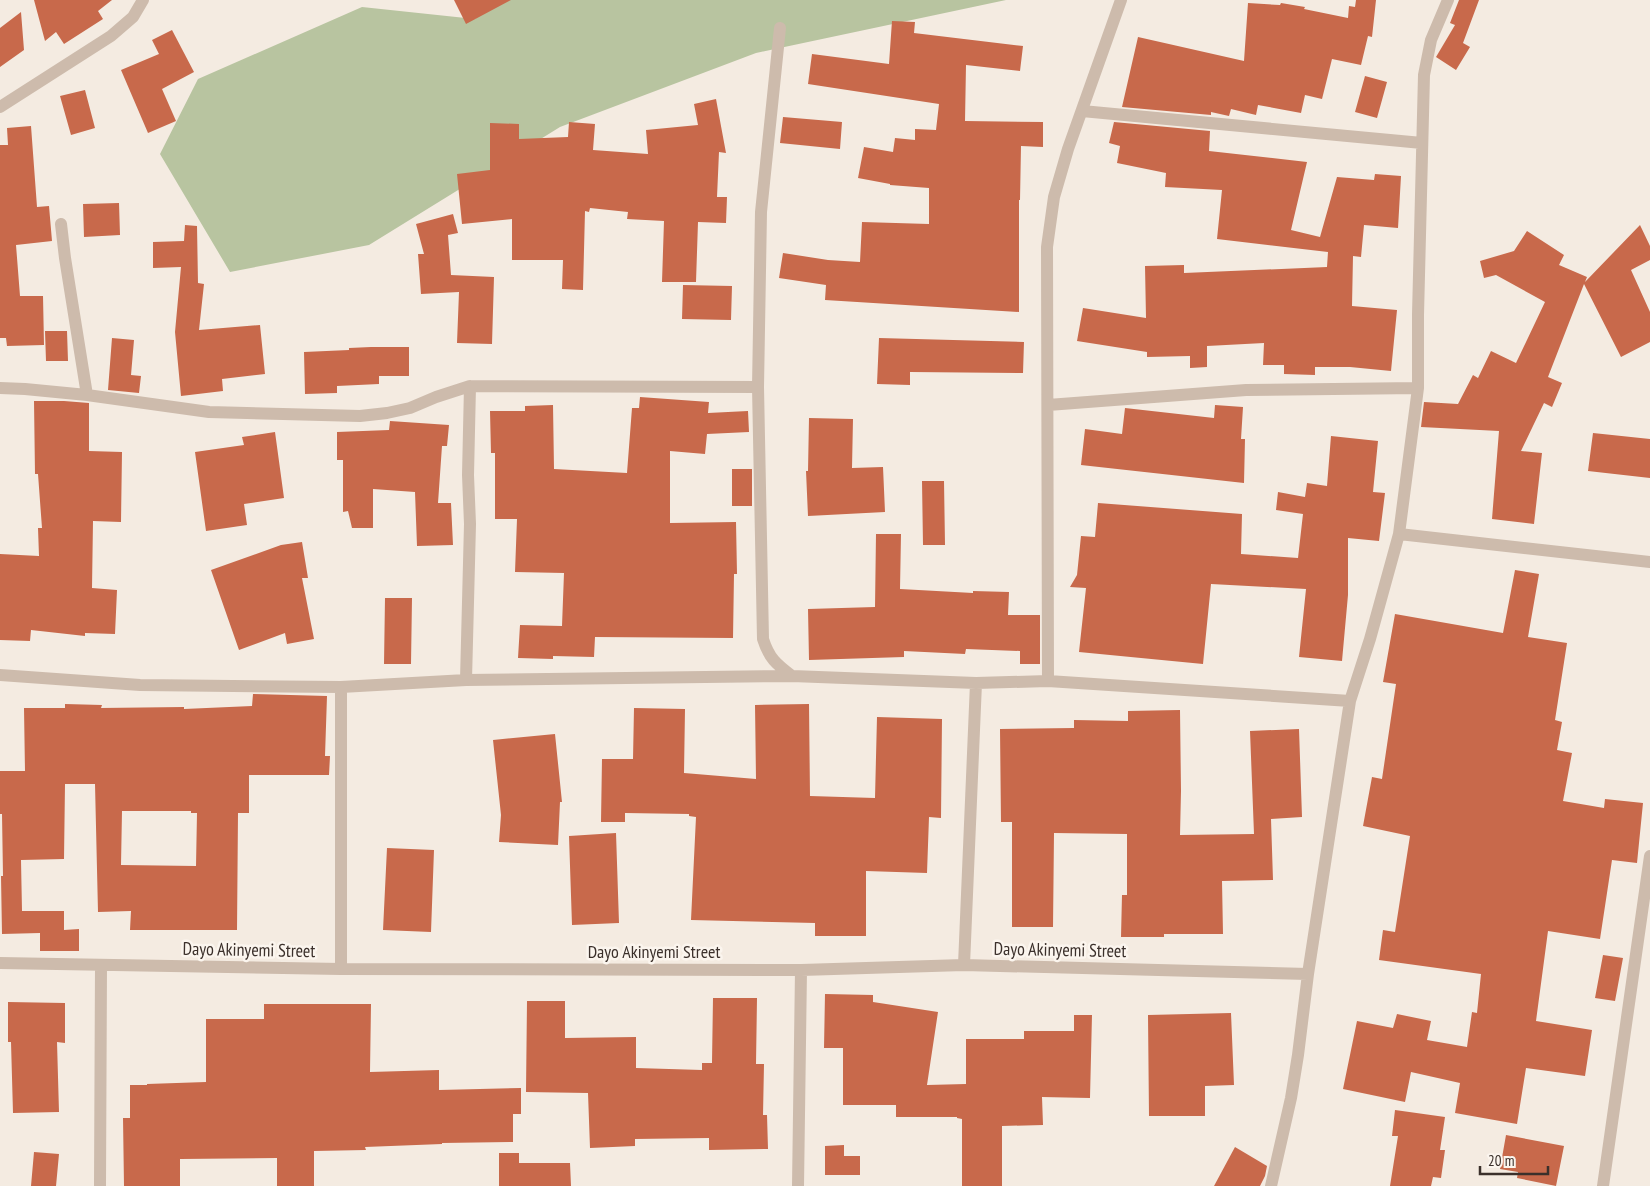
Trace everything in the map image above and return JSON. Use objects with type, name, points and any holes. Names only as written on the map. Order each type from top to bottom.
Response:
[{"type":"street","points":[[0,107],[111,36],[133,17],[143,0]]},
{"type":"street","points":[[1048,681],[1047,248],[1054,197],[1068,149],[1121,0]]},
{"type":"street","points":[[1271,1186],[1291,1098],[1350,701],[1370,639],[1399,534],[1418,388],[1424,75],[1431,40],[1448,0]]},
{"type":"street","points":[[780,28],[761,212],[758,387],[763,639],[767,654],[778,666],[792,676]]},
{"type":"street","points":[[1082,111],[1422,143]]},
{"type":"street","points":[[61,224],[87,395]]},
{"type":"street","points":[[0,388],[87,395],[209,412],[360,416],[410,408],[470,386],[758,387]]},
{"type":"street","points":[[466,680],[470,524],[468,475],[470,386]]},
{"type":"street","points":[[1048,405],[1246,390],[1418,388]]},
{"type":"street","points":[[1399,534],[1650,562]]},
{"type":"street","points":[[0,675],[140,685],[341,687],[466,680],[792,676],[976,683],[1048,681],[1350,701]]},
{"type":"street","points":[[964,965],[976,683]]},
{"type":"street","points":[[341,687],[341,969]]},
{"type":"street","points":[[1603,1186],[1650,856]]},
{"type":"street","name":"Dayo Akinyemi Street","points":[[0,963],[341,969],[801,970],[964,965],[1308,974]]},
{"type":"street","points":[[100,1186],[101,966]]},
{"type":"street","points":[[798,1186],[801,970]]},
{"type":"green space","points":[[497,0],[1006,0],[756,53],[560,127],[369,245],[230,272],[160,154],[198,79],[362,7],[475,19]]},
{"type":"building","points":[[34,0],[112,0],[98,11],[103,19],[64,44],[56,32],[45,41]]},
{"type":"building","points":[[454,0],[511,0],[466,24]]},
{"type":"building","points":[[1356,0],[1376,0],[1372,37],[1368,36],[1361,65],[1332,59],[1322,99],[1305,95],[1301,113],[1258,105],[1256,115],[1231,109],[1229,116],[1211,112],[1211,115],[1122,107],[1138,37],[1244,61],[1248,3],[1280,5],[1281,3],[1348,18],[1349,6],[1355,7]]},
{"type":"building","points":[[1459,0],[1479,0],[1463,43],[1470,47],[1456,70],[1436,57],[1455,25],[1450,23]]},
{"type":"building","points":[[21,12],[24,50],[0,67],[0,28]]},
{"type":"building","points":[[892,21],[915,22],[914,33],[1023,46],[1020,71],[966,65],[965,121],[1043,122],[1043,147],[1021,146],[1019,312],[825,300],[826,285],[779,278],[783,253],[828,260],[860,262],[862,222],[929,224],[929,188],[890,185],[858,178],[864,147],[893,152],[895,138],[915,140],[915,129],[936,130],[939,104],[808,84],[812,54],[889,64]]},
{"type":"building","points":[[172,30],[194,72],[162,89],[176,121],[148,133],[121,70],[159,54],[152,40]]},
{"type":"building","points":[[1365,76],[1387,82],[1377,118],[1355,112]]},
{"type":"building","points":[[85,90],[95,128],[71,135],[60,96]]},
{"type":"building","points":[[716,99],[726,153],[719,152],[717,197],[727,197],[726,223],[698,222],[696,282],[662,282],[664,221],[627,219],[628,212],[590,208],[589,212],[585,211],[583,290],[562,289],[563,260],[512,260],[512,219],[462,224],[457,174],[490,170],[490,123],[519,124],[519,139],[568,137],[569,122],[595,124],[593,150],[648,154],[646,130],[698,125],[694,104]]},
{"type":"building","points":[[783,117],[842,122],[840,149],[780,143]]},
{"type":"building","points":[[1114,122],[1210,131],[1209,151],[1307,162],[1291,230],[1320,237],[1337,177],[1374,180],[1375,174],[1401,176],[1398,228],[1364,225],[1361,257],[1353,256],[1352,306],[1397,310],[1391,371],[1350,367],[1315,367],[1315,375],[1284,374],[1284,365],[1263,365],[1264,343],[1207,346],[1207,367],[1190,368],[1190,356],[1147,357],[1147,352],[1077,341],[1083,308],[1146,318],[1145,266],[1184,265],[1184,273],[1327,267],[1328,252],[1217,239],[1222,190],[1165,187],[1166,173],[1117,163],[1120,146],[1109,143]]},
{"type":"building","points":[[31,126],[37,207],[49,206],[52,241],[16,245],[20,296],[43,296],[44,345],[7,346],[6,338],[0,338],[0,145],[8,145],[7,128]]},
{"type":"building","points":[[119,203],[120,235],[84,237],[83,204]]},
{"type":"building","points":[[453,214],[458,233],[448,235],[451,275],[494,277],[492,344],[457,343],[459,292],[421,294],[418,254],[424,254],[416,224]]},
{"type":"building","points":[[185,225],[197,226],[198,283],[204,284],[199,330],[260,325],[265,374],[222,379],[223,391],[181,396],[175,332],[181,267],[153,268],[153,242],[184,241]]},
{"type":"building","points":[[1640,225],[1650,246],[1650,260],[1631,270],[1650,312],[1650,342],[1621,357],[1584,284],[1548,377],[1562,383],[1552,407],[1544,403],[1521,451],[1542,453],[1534,524],[1492,519],[1499,431],[1421,427],[1424,402],[1458,404],[1473,375],[1478,378],[1491,351],[1516,363],[1545,302],[1496,275],[1484,278],[1480,261],[1514,251],[1527,231],[1564,255],[1559,265],[1587,277],[1585,282]]},
{"type":"building","points":[[683,285],[732,286],[731,320],[682,319]]},
{"type":"building","points":[[45,331],[67,331],[68,361],[46,361]]},
{"type":"building","points":[[112,338],[134,340],[131,375],[141,376],[139,393],[108,390]]},
{"type":"building","points":[[879,338],[1024,342],[1023,373],[910,372],[910,385],[877,384]]},
{"type":"building","points":[[371,347],[409,347],[409,376],[379,376],[379,384],[337,386],[337,393],[305,394],[304,352]]},
{"type":"building","points":[[640,397],[709,402],[708,413],[748,411],[749,432],[707,434],[705,454],[670,451],[670,523],[736,522],[737,574],[734,574],[733,638],[595,637],[594,657],[553,656],[553,659],[518,658],[520,625],[562,626],[564,573],[515,572],[517,519],[495,519],[495,453],[491,453],[490,411],[525,411],[525,406],[553,405],[554,469],[627,473],[632,408],[639,408]]},
{"type":"building","points":[[34,401],[89,403],[89,451],[122,452],[121,522],[93,521],[92,588],[117,590],[115,634],[85,633],[85,636],[31,630],[30,641],[0,640],[0,554],[39,556],[38,528],[42,528],[38,474],[35,474]]},
{"type":"building","points":[[1215,405],[1243,407],[1241,439],[1245,439],[1244,483],[1081,465],[1085,429],[1122,434],[1125,408],[1214,418]]},
{"type":"building","points":[[809,418],[853,419],[852,468],[883,467],[885,512],[808,516],[806,471],[808,471]]},
{"type":"building","points":[[390,421],[449,425],[447,446],[442,446],[438,503],[451,503],[453,545],[417,546],[415,492],[373,489],[373,528],[352,528],[348,511],[343,512],[343,460],[337,460],[337,432],[389,430]]},
{"type":"building","points":[[275,432],[284,498],[244,504],[247,525],[206,531],[195,452],[244,445],[242,437]]},
{"type":"building","points":[[1593,433],[1650,439],[1650,478],[1588,471]]},
{"type":"building","points":[[1331,436],[1378,441],[1373,492],[1385,493],[1379,541],[1348,538],[1348,595],[1342,661],[1299,657],[1306,589],[1211,584],[1203,664],[1079,652],[1086,588],[1070,587],[1077,575],[1081,536],[1095,537],[1098,503],[1242,514],[1241,554],[1298,558],[1303,514],[1276,510],[1278,492],[1305,497],[1307,483],[1327,486]]},
{"type":"building","points":[[732,469],[752,469],[752,506],[732,506]]},
{"type":"building","points":[[922,481],[944,481],[945,545],[923,545]]},
{"type":"building","points":[[876,534],[901,534],[900,589],[973,593],[973,591],[1009,592],[1008,615],[1040,615],[1040,664],[1020,664],[1020,651],[966,649],[965,654],[904,651],[904,657],[809,660],[808,609],[875,607]]},
{"type":"building","points":[[302,542],[308,578],[302,578],[314,639],[287,644],[285,633],[239,650],[211,570],[281,545]]},
{"type":"building","points":[[1515,570],[1539,574],[1528,637],[1567,643],[1555,720],[1562,722],[1557,750],[1572,753],[1563,801],[1604,808],[1605,799],[1643,803],[1637,863],[1612,860],[1600,939],[1548,931],[1536,1021],[1592,1030],[1585,1076],[1526,1068],[1517,1124],[1455,1113],[1460,1083],[1411,1072],[1405,1102],[1343,1089],[1357,1021],[1393,1028],[1397,1014],[1431,1021],[1427,1040],[1467,1047],[1472,1012],[1477,1013],[1481,974],[1379,960],[1383,930],[1395,932],[1410,836],[1363,826],[1372,777],[1382,779],[1396,684],[1383,682],[1395,614],[1503,633]]},
{"type":"building","points":[[385,598],[412,598],[411,664],[384,664]]},
{"type":"building","points":[[253,694],[327,696],[325,756],[330,756],[329,775],[249,775],[249,813],[238,813],[237,930],[130,930],[131,911],[98,912],[95,784],[65,784],[64,859],[21,860],[22,911],[64,911],[64,930],[79,929],[79,951],[40,951],[40,933],[2,934],[1,876],[3,876],[0,771],[25,771],[24,708],[65,708],[65,704],[102,705],[101,708],[184,707],[184,709],[252,706]],"holes":[[[122,811],[191,811],[191,813],[197,813],[196,866],[121,865]]]},
{"type":"building","points":[[809,704],[810,796],[875,798],[877,717],[942,719],[941,818],[929,817],[927,873],[866,871],[866,936],[815,936],[815,923],[691,920],[696,817],[689,816],[689,814],[625,813],[625,822],[601,822],[602,759],[633,759],[634,708],[685,709],[684,773],[756,779],[755,705]]},
{"type":"building","points":[[1180,710],[1180,835],[1254,834],[1250,731],[1299,729],[1302,817],[1271,819],[1273,880],[1222,881],[1223,934],[1164,934],[1164,937],[1121,937],[1122,895],[1127,895],[1127,834],[1054,833],[1053,927],[1012,927],[1012,822],[1001,822],[1000,729],[1074,728],[1074,720],[1128,721],[1128,711]]},
{"type":"building","points":[[555,734],[562,802],[560,802],[558,845],[499,842],[501,815],[493,740]]},
{"type":"building","points":[[616,833],[619,923],[572,925],[569,836]]},
{"type":"building","points":[[387,848],[434,850],[431,932],[383,930]]},
{"type":"building","points":[[1603,955],[1623,958],[1615,1001],[1595,998]]},
{"type":"building","points":[[825,994],[873,995],[873,1002],[938,1012],[927,1085],[966,1084],[966,1039],[1024,1039],[1024,1031],[1074,1031],[1074,1015],[1092,1015],[1090,1098],[1042,1097],[1043,1125],[1002,1126],[1002,1186],[962,1186],[962,1119],[957,1117],[896,1117],[896,1105],[843,1105],[843,1048],[824,1048]]},
{"type":"building","points":[[713,998],[757,998],[756,1064],[764,1064],[763,1115],[767,1115],[768,1149],[709,1150],[709,1138],[635,1139],[635,1146],[590,1148],[588,1093],[526,1092],[527,1001],[565,1001],[565,1038],[636,1037],[636,1068],[702,1070],[702,1063],[712,1063]]},
{"type":"building","points":[[8,1002],[65,1003],[65,1043],[57,1042],[59,1112],[13,1113],[11,1042],[8,1042]]},
{"type":"building","points":[[264,1004],[371,1004],[370,1072],[439,1070],[439,1090],[521,1088],[521,1114],[513,1114],[513,1142],[442,1143],[365,1147],[366,1150],[314,1151],[314,1186],[277,1186],[277,1158],[180,1159],[180,1186],[124,1186],[123,1118],[130,1118],[130,1085],[206,1082],[206,1019],[264,1019]]},
{"type":"building","points":[[1231,1013],[1234,1085],[1205,1086],[1205,1116],[1149,1116],[1148,1015]]},
{"type":"building","points":[[1395,1110],[1445,1117],[1440,1150],[1445,1150],[1441,1178],[1433,1177],[1431,1186],[1390,1186],[1398,1136],[1392,1136]]},
{"type":"building","points":[[1506,1135],[1564,1146],[1556,1186],[1517,1178],[1518,1172],[1500,1169]]},
{"type":"building","points":[[844,1145],[844,1156],[860,1156],[860,1175],[825,1175],[825,1146]]},
{"type":"building","points":[[1235,1147],[1267,1166],[1260,1186],[1214,1186]]},
{"type":"building","points":[[34,1152],[59,1154],[56,1186],[31,1186]]},
{"type":"building","points":[[499,1153],[519,1153],[519,1163],[570,1163],[571,1186],[499,1186]]}]
